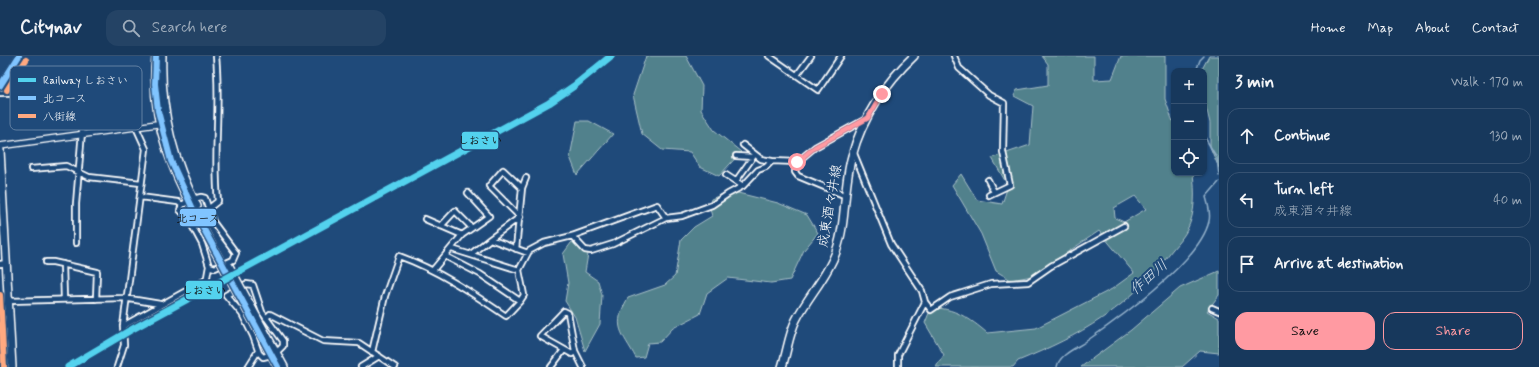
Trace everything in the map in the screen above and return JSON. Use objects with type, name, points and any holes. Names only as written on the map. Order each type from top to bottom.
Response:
[{"type":"main road","points":[[156,56],[154,81],[163,123],[191,200],[272,351],[278,367]]},
{"type":"main road","points":[[162,56],[163,123]]},
{"type":"main road","name":"成東酒々井線","points":[[782,367],[796,321],[826,274],[836,251],[841,236],[854,151],[868,118],[891,81],[914,56]]},
{"type":"main road","points":[[0,150],[3,264],[9,301],[12,367]]},
{"type":"main road","points":[[272,351],[284,367]]},
{"type":"street","points":[[13,66],[19,56]]},
{"type":"street","points":[[208,209],[218,201],[215,153],[218,79],[216,56]]},
{"type":"street","points":[[769,56],[818,90],[841,56]]},
{"type":"street","points":[[797,75],[811,56]]},
{"type":"street","points":[[954,56],[959,68],[989,95],[1004,102],[1003,152],[1010,185],[991,194],[988,180]]},
{"type":"street","points":[[0,86],[10,70]]},
{"type":"street","points":[[0,93],[10,93]]},
{"type":"street","points":[[846,196],[798,176],[795,172],[797,162],[815,147],[868,118]]},
{"type":"street","points":[[142,125],[163,123]]},
{"type":"street","points":[[76,243],[81,130]]},
{"type":"street","points":[[0,146],[108,130]]},
{"type":"street","points":[[117,367],[125,340],[123,326],[146,149],[138,130]]},
{"type":"street","points":[[743,145],[761,159],[797,162]]},
{"type":"street","points":[[854,151],[891,244],[922,291],[925,302],[931,310],[950,297],[991,284],[1028,282],[1051,266],[1124,226]]},
{"type":"street","points":[[736,156],[753,157],[736,181]]},
{"type":"street","points":[[572,236],[586,250],[591,251],[613,244],[666,218],[700,211],[743,186],[758,170],[766,168],[772,161]]},
{"type":"street","points":[[32,169],[66,166],[89,177],[141,183]]},
{"type":"street","points":[[520,217],[489,186],[502,170],[522,188]]},
{"type":"street","points":[[726,175],[743,186]]},
{"type":"street","points":[[516,249],[522,188],[526,178]]},
{"type":"street","points":[[433,270],[452,249],[462,235],[489,216],[468,193]]},
{"type":"street","points":[[140,197],[178,202],[182,205]]},
{"type":"street","points":[[182,205],[191,200],[204,197],[213,222],[236,256],[233,260],[215,268],[209,266]]},
{"type":"street","points":[[123,326],[160,304],[204,281],[207,277],[209,266],[202,244],[188,218],[181,212],[182,205]]},
{"type":"street","points":[[372,352],[385,296],[399,256],[433,270],[474,294],[506,316],[524,295],[518,270],[528,253],[544,243],[572,236],[657,205],[666,218]]},
{"type":"street","points":[[441,226],[455,211],[472,228]]},
{"type":"street","points":[[471,254],[520,217]]},
{"type":"street","points":[[425,219],[462,235]]},
{"type":"street","points":[[490,239],[528,253]]},
{"type":"street","points":[[452,249],[471,254],[476,258],[518,270]]},
{"type":"street","points":[[445,256],[480,274],[520,301]]},
{"type":"street","points":[[46,262],[63,264],[97,272],[96,299]]},
{"type":"street","points":[[63,264],[64,299]]},
{"type":"street","points":[[246,284],[251,284],[266,318],[283,341],[283,346],[263,357],[258,351],[253,336],[242,314],[226,295],[246,284]]},
{"type":"street","points":[[9,301],[126,299],[160,304]]},
{"type":"street","points":[[898,367],[898,355],[925,302]]},
{"type":"street","points":[[1212,308],[1219,310]]},
{"type":"street","points":[[574,351],[572,354],[540,336],[564,311],[568,313],[574,351],[583,367]]},
{"type":"street","points":[[0,314],[10,314]]},
{"type":"street","points":[[266,318],[270,314],[294,325],[317,339],[329,343],[359,343],[395,367]]},
{"type":"street","points":[[0,327],[10,326]]},
{"type":"street","points":[[551,367],[564,350]]},
{"type":"street","points":[[248,367],[258,351]]},
{"type":"street","points":[[361,367],[379,356]]},
{"type":"green space","points":[[646,56],[686,56],[702,86],[701,110],[714,130],[741,152],[719,176],[700,167],[690,152],[662,150],[642,134],[633,95]]},
{"type":"green space","points":[[1042,56],[1094,56],[1094,80],[1112,79],[1121,56],[1165,56],[1165,99],[1171,116],[1171,176],[1193,176],[1194,202],[1190,223],[1181,239],[1137,290],[1120,305],[1083,330],[1018,361],[1013,367],[936,367],[944,355],[925,323],[931,308],[939,308],[961,315],[975,323],[987,333],[1036,328],[1112,289],[1134,273],[1099,231],[1032,276],[1011,280],[996,271],[981,234],[952,185],[961,174],[977,200],[1002,204],[1008,186],[992,158],[1030,145],[1033,106],[1014,96],[1017,90],[1048,85],[1048,64]],"holes":[[[1135,196],[1146,209],[1124,222],[1115,218],[1114,208]]]},
{"type":"green space","points":[[1209,56],[1219,56],[1219,168],[1210,147],[1210,123],[1207,110],[1207,68],[1203,68]]},
{"type":"green space","points":[[577,121],[589,121],[613,134],[577,175],[570,157]]},
{"type":"green space","points":[[730,191],[778,203],[807,215],[818,233],[804,250],[790,280],[771,283],[728,278],[707,293],[700,314],[673,328],[660,342],[648,343],[644,357],[636,358],[620,329],[619,323],[620,316],[628,298],[665,285],[675,276],[681,240],[694,227],[712,216],[709,206],[711,199]]},
{"type":"green space","points":[[574,239],[588,254],[585,272],[598,281],[602,295],[600,324],[585,351],[575,317],[565,301],[568,283],[563,254]]},
{"type":"green space","points":[[1219,271],[1219,295],[1207,311],[1219,318],[1219,353],[1200,351],[1182,367],[1081,367],[1131,330],[1180,288]]},
{"type":"waterway","name":"作田川","points":[[1197,68],[1200,60],[1204,56]]},
{"type":"waterway","name":"作田川","points":[[1206,140],[1217,158],[1219,176]]},
{"type":"waterway","name":"作田川","points":[[1057,367],[1061,358],[1139,303],[1176,270],[1191,253],[1203,236],[1210,218],[1206,197],[1219,182]]},
{"type":"rail line","name":"しおさい","points":[[68,367],[129,331],[549,103],[574,86],[611,56]]},
{"type":"transit line","name":"北コース","points":[[13,66],[19,56]]},
{"type":"transit line","name":"北コース","points":[[156,56],[155,84],[158,111],[171,161],[193,209],[278,367]]},
{"type":"transit line","name":"八街線","points":[[22,66],[26,60]]},
{"type":"transit line","name":"北コース","points":[[0,86],[10,70]]},
{"type":"transit line","name":"八街線","points":[[7,90],[10,85]]},
{"type":"transit line","name":"八街線","points":[[0,295],[4,367]]},
{"type":"route","points":[[797,162],[815,147],[823,144],[868,118],[882,94]]}]
